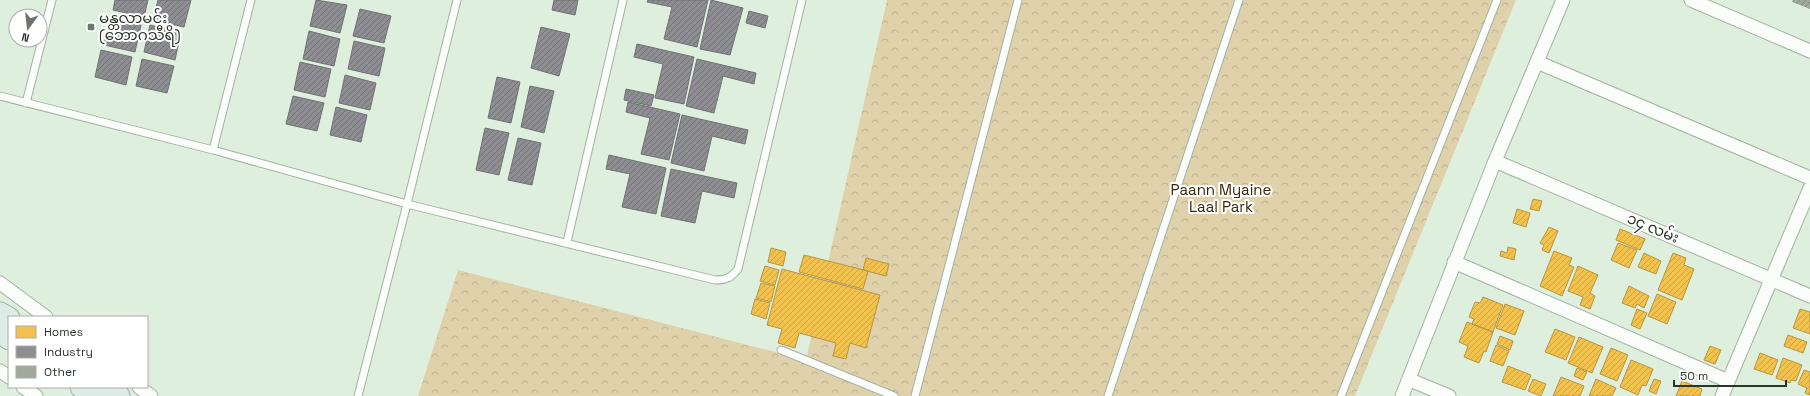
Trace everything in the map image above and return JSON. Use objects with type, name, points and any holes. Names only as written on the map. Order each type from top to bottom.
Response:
[{"type":"main road","points":[[0,332],[8,338]]},
{"type":"main road","points":[[82,388],[94,396]]},
{"type":"main road","points":[[108,388],[119,396]]},
{"type":"street","points":[[1402,396],[1410,380],[1454,262],[1495,161],[1563,0]]},
{"type":"street","points":[[1691,0],[1810,51]]},
{"type":"street","points":[[1537,62],[1810,178]]},
{"type":"street","name":"၁၄ လမ်း","points":[[1495,161],[1810,296]]},
{"type":"street","points":[[1722,396],[1810,188]]},
{"type":"street","points":[[1454,262],[1728,381]]},
{"type":"street","points":[[0,283],[45,316]]},
{"type":"street","points":[[1410,380],[1449,396]]},
{"type":"street","points":[[24,388],[36,396]]},
{"type":"street","points":[[140,388],[151,396]]},
{"type":"lane","points":[[26,103],[52,0]]},
{"type":"lane","points":[[213,150],[251,0]]},
{"type":"lane","points":[[358,396],[457,0]]},
{"type":"lane","points":[[567,242],[623,0]]},
{"type":"lane","points":[[0,96],[213,150],[407,204],[567,242],[715,280],[724,280],[733,276],[738,269],[802,0]]},
{"type":"lane","points":[[915,396],[1018,0]]},
{"type":"lane","points":[[1108,396],[1239,0]]},
{"type":"lane","points":[[1341,396],[1497,0]]},
{"type":"lane","points":[[781,350],[894,396]]},
{"type":"green space","name":"Paann Myaine Laal Park","points":[[887,0],[1516,0],[1355,396],[418,396],[458,270],[806,360]]},
{"type":"building: Homes","points":[[1533,199],[1542,201],[1539,211],[1530,209]]},
{"type":"building: Homes","points":[[1517,209],[1530,213],[1526,227],[1513,223]]},
{"type":"building: Homes","points":[[1549,227],[1558,231],[1549,253],[1542,250],[1544,245],[1540,243]]},
{"type":"building: Homes","points":[[1620,229],[1645,239],[1640,250],[1616,240]]},
{"type":"building: Homes","points":[[1618,243],[1637,250],[1629,268],[1611,260]]},
{"type":"building: Homes","points":[[1508,247],[1516,249],[1514,260],[1500,256],[1501,251],[1507,253]]},
{"type":"building: Homes","points":[[771,248],[786,252],[783,266],[768,262]]},
{"type":"building: Homes","points":[[1554,251],[1572,258],[1569,265],[1574,267],[1562,296],[1540,286]]},
{"type":"building: Homes","points":[[1644,253],[1661,261],[1656,274],[1638,267]]},
{"type":"building: Homes","points":[[1673,253],[1686,258],[1684,265],[1694,269],[1682,300],[1658,290]]},
{"type":"building: Homes","points":[[804,255],[868,271],[863,289],[799,272]]},
{"type":"building: Homes","points":[[866,258],[889,264],[886,276],[863,270]]},
{"type":"building: Homes","points":[[765,266],[779,270],[775,285],[760,281]]},
{"type":"building: Homes","points":[[1578,266],[1598,275],[1590,293],[1595,296],[1590,309],[1580,305],[1583,297],[1568,291]]},
{"type":"building: Homes","points":[[782,269],[880,295],[866,348],[850,343],[846,359],[833,356],[836,343],[799,333],[795,348],[778,343],[782,329],[767,325]]},
{"type":"building: Homes","points":[[761,283],[775,286],[771,302],[756,298]]},
{"type":"building: Homes","points":[[1629,286],[1649,296],[1644,308],[1637,304],[1635,308],[1622,303]]},
{"type":"building: Homes","points":[[1657,294],[1676,302],[1667,324],[1648,316]]},
{"type":"building: Homes","points":[[1483,297],[1503,305],[1493,332],[1472,324],[1474,319],[1469,317],[1475,302],[1480,303]]},
{"type":"building: Homes","points":[[755,299],[770,303],[766,319],[751,314]]},
{"type":"building: Homes","points":[[1505,304],[1524,311],[1515,335],[1496,328]]},
{"type":"building: Homes","points":[[1637,309],[1647,313],[1640,329],[1631,325]]},
{"type":"building: Homes","points":[[1800,309],[1810,312],[1810,334],[1793,328]]},
{"type":"building: Homes","points":[[1467,322],[1493,332],[1486,352],[1484,351],[1479,363],[1464,357],[1468,346],[1459,342]]},
{"type":"building: Homes","points":[[1555,329],[1575,337],[1566,360],[1545,352]]},
{"type":"building: Homes","points":[[1788,335],[1807,342],[1803,353],[1784,346]]},
{"type":"building: Homes","points":[[1500,336],[1513,341],[1510,350],[1497,344]]},
{"type":"building: Homes","points":[[1579,337],[1603,347],[1592,373],[1568,363]]},
{"type":"building: Homes","points":[[1496,345],[1509,351],[1503,366],[1490,361]]},
{"type":"building: Homes","points":[[1710,346],[1721,350],[1715,364],[1704,360]]},
{"type":"building: Homes","points":[[1611,348],[1628,355],[1617,381],[1600,374]]},
{"type":"building: Homes","points":[[1760,353],[1778,360],[1772,375],[1754,369]]},
{"type":"building: Homes","points":[[1783,358],[1802,365],[1796,381],[1791,380],[1790,383],[1776,378]]},
{"type":"building: Homes","points":[[1631,360],[1653,369],[1646,386],[1642,385],[1638,395],[1620,387]]},
{"type":"building: Homes","points":[[1508,366],[1531,375],[1525,390],[1502,382]]},
{"type":"building: Homes","points":[[1577,368],[1587,372],[1583,380],[1574,376]]},
{"type":"building: Homes","points":[[1804,370],[1810,372],[1810,395],[1805,393],[1807,388],[1798,384]]},
{"type":"building: Homes","points":[[1561,377],[1584,386],[1580,396],[1553,396]]},
{"type":"building: Homes","points":[[1533,379],[1546,384],[1541,396],[1528,391]]},
{"type":"building: Homes","points":[[1596,379],[1616,388],[1612,396],[1589,396]]},
{"type":"building: Homes","points":[[1654,379],[1661,381],[1656,394],[1649,391]]},
{"type":"building: Homes","points":[[1682,381],[1702,389],[1700,396],[1676,396]]},
{"type":"building: Industry","points":[[115,0],[148,0],[144,17],[113,10]]},
{"type":"building: Industry","points":[[158,0],[191,0],[184,27],[153,20]]},
{"type":"building: Industry","points":[[316,0],[347,5],[340,33],[310,26]]},
{"type":"building: Industry","points":[[554,0],[578,0],[575,15],[552,10]]},
{"type":"building: Industry","points":[[648,0],[708,0],[697,47],[664,39],[672,7],[647,2]]},
{"type":"building: Industry","points":[[711,0],[743,8],[730,55],[700,49]]},
{"type":"building: Industry","points":[[360,9],[391,16],[384,43],[353,36]]},
{"type":"building: Industry","points":[[749,11],[768,16],[765,28],[746,23]]},
{"type":"building: Industry","points":[[110,17],[141,25],[135,52],[104,45]]},
{"type":"building: Industry","points":[[150,25],[181,32],[175,60],[144,52]]},
{"type":"building: Industry","points":[[541,27],[570,34],[559,76],[531,68]]},
{"type":"building: Industry","points":[[309,31],[340,39],[334,66],[303,59]]},
{"type":"building: Industry","points":[[354,41],[385,48],[379,76],[348,69]]},
{"type":"building: Industry","points":[[637,44],[694,57],[684,104],[655,98],[663,64],[634,57]]},
{"type":"building: Industry","points":[[101,50],[132,57],[126,85],[95,77]]},
{"type":"building: Industry","points":[[142,59],[174,66],[167,93],[136,86]]},
{"type":"building: Industry","points":[[697,59],[756,73],[754,84],[723,76],[714,113],[686,106]]},
{"type":"building: Industry","points":[[300,62],[331,69],[325,97],[294,90]]},
{"type":"building: Industry","points":[[345,75],[376,83],[370,110],[339,103]]},
{"type":"building: Industry","points":[[497,77],[520,82],[511,123],[488,118]]},
{"type":"building: Industry","points":[[530,86],[554,91],[544,133],[521,127]]},
{"type":"building: Industry","points":[[626,89],[654,95],[651,106],[624,100]]},
{"type":"building: Industry","points":[[293,96],[324,103],[317,131],[286,124]]},
{"type":"building: Industry","points":[[628,102],[680,114],[669,160],[641,154],[650,118],[626,112]]},
{"type":"building: Industry","points":[[336,107],[367,115],[361,142],[330,135]]},
{"type":"building: Industry","points":[[682,115],[748,130],[745,144],[712,136],[704,171],[671,163]]},
{"type":"building: Industry","points":[[485,128],[509,133],[499,175],[476,170]]},
{"type":"building: Industry","points":[[518,138],[541,143],[532,185],[508,180]]},
{"type":"building: Industry","points":[[609,155],[666,168],[656,214],[622,207],[630,174],[606,169]]},
{"type":"building: Industry","points":[[671,169],[737,183],[734,198],[702,191],[695,223],[661,216]]},
{"type":"building: Other","points":[[1793,0],[1810,0],[1810,9],[1792,2]]},
{"type":"place","name":"မန္တလာမင်း (ဘောဂသီရိ)","points":[[91,27]]}]
